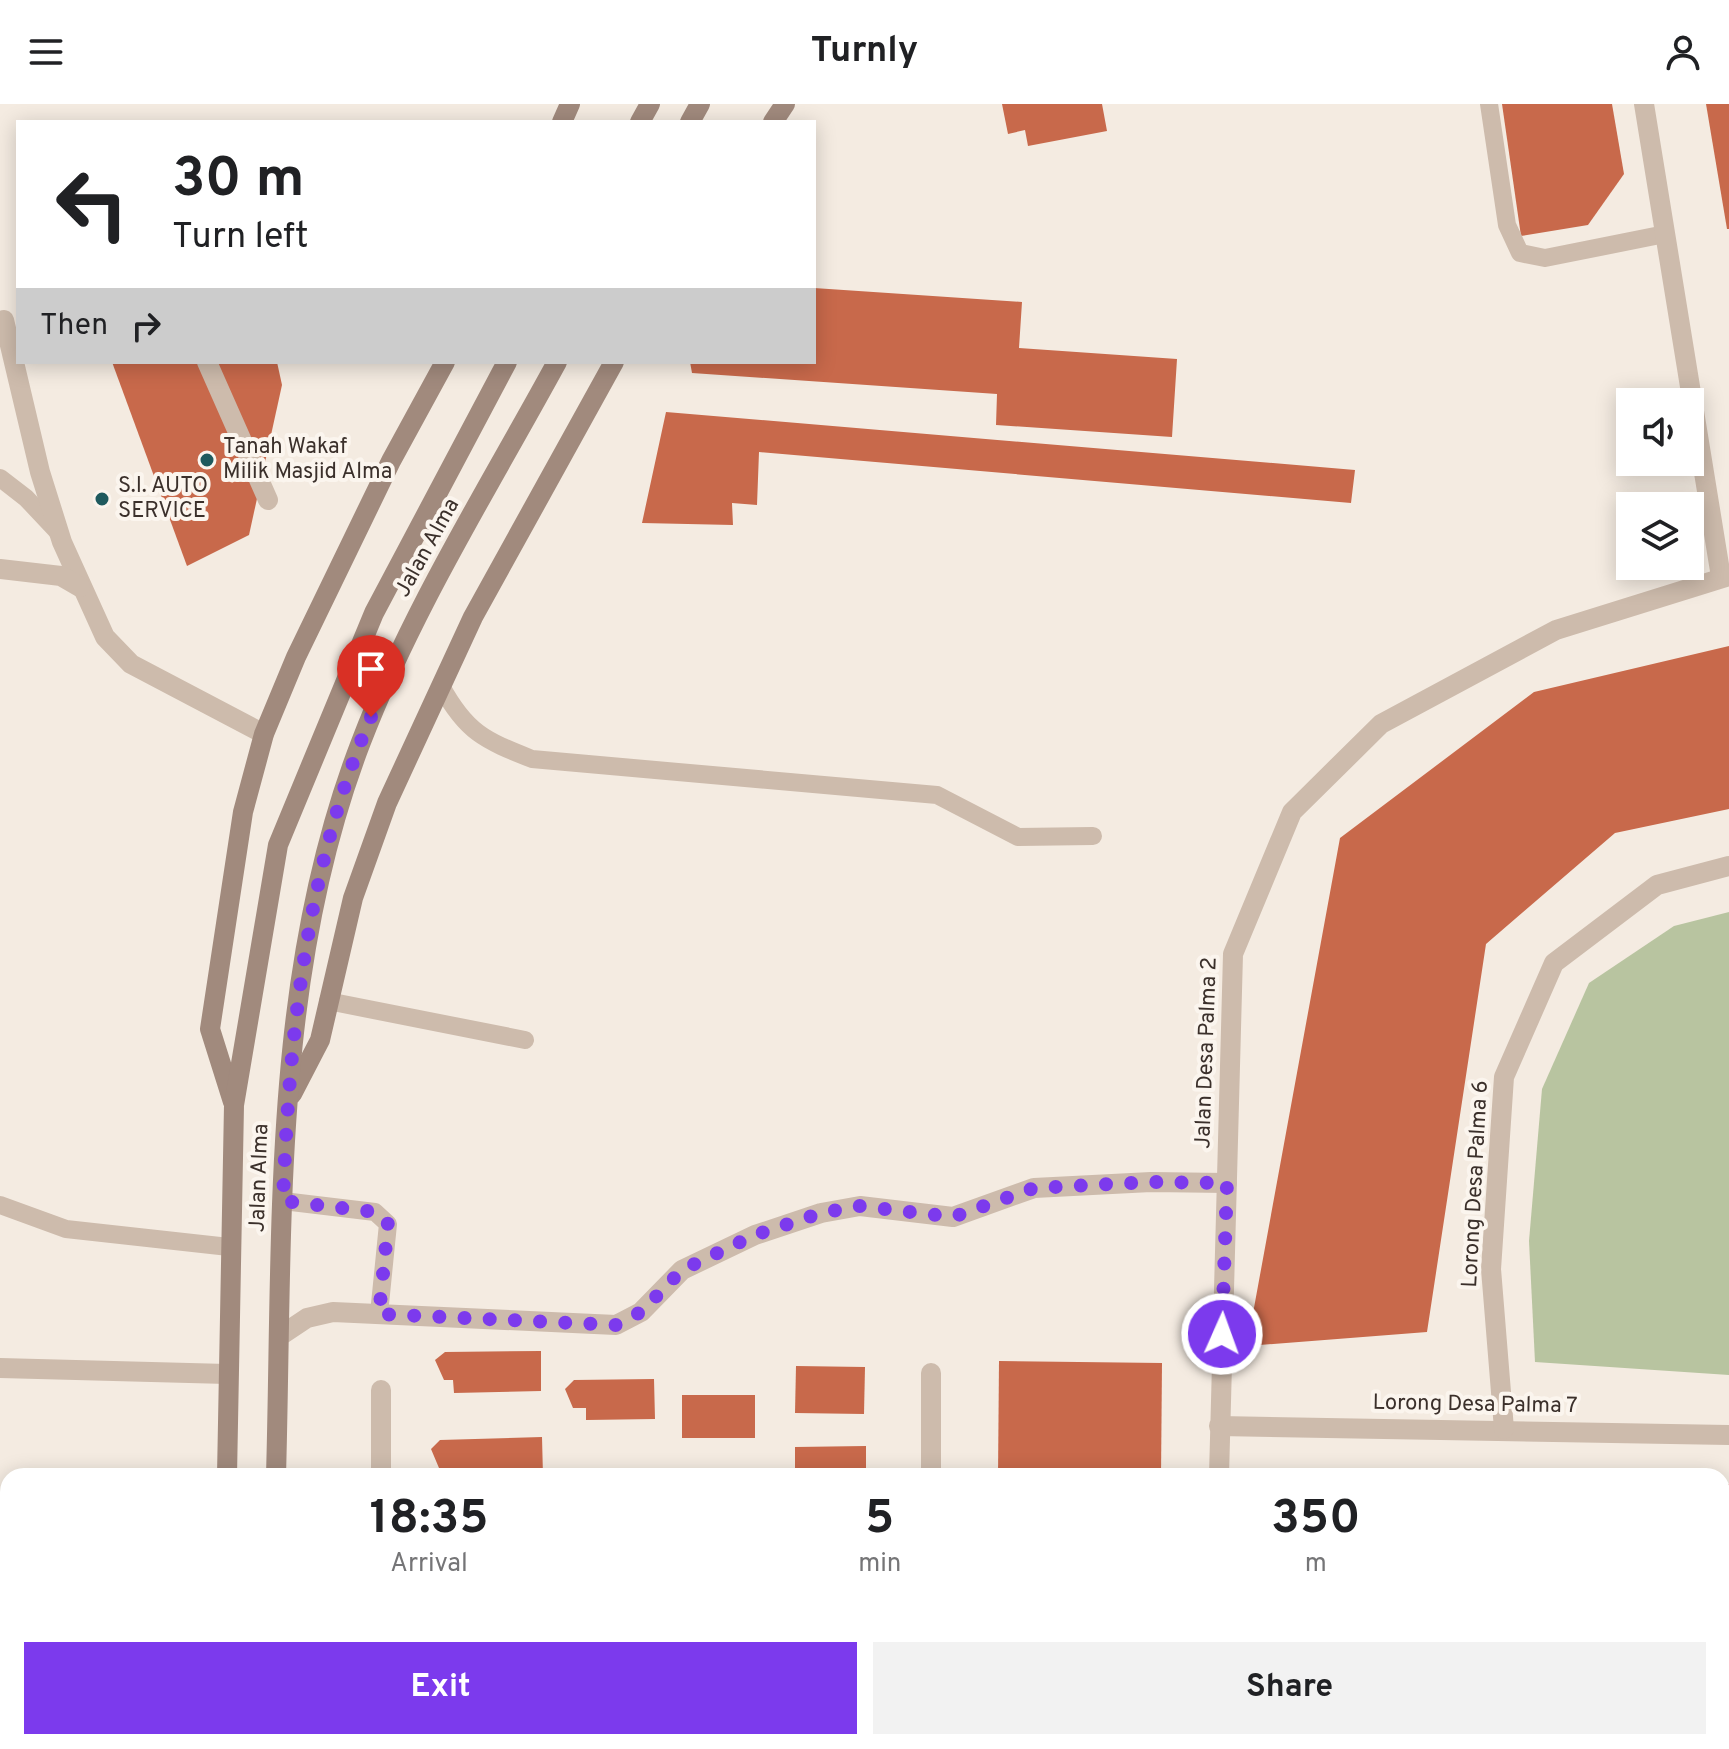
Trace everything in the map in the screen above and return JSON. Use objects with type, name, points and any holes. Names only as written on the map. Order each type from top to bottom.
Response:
[{"type":"main road","points":[[234,1105],[210,1029],[243,812],[264,734],[323,601],[391,461],[444,364]]},
{"type":"main road","name":"Jalan Alma","points":[[227,1468],[234,1105],[278,845],[374,613],[506,364]]},
{"type":"main road","name":"Jalan Alma","points":[[276,1468],[287,1103],[296,1013],[327,852],[360,744],[406,637],[556,364]]},
{"type":"main road","points":[[287,1103],[320,1040],[353,898],[382,816],[441,686],[518,531],[613,364]]},
{"type":"street","points":[[1644,104],[1725,577]]},
{"type":"street","points":[[7,319],[16,361]]},
{"type":"street","points":[[17,364],[40,472],[60,534],[80,587],[105,637],[123,658],[264,734]]},
{"type":"street","points":[[208,364],[268,500]]},
{"type":"street","points":[[0,569],[61,576],[80,587]]},
{"type":"street","name":"Jalan Desa Palma 2","points":[[1219,1468],[1233,954],[1292,812],[1381,724],[1556,630],[1725,577]]},
{"type":"street","name":"Lorong Desa Palma 6","points":[[1504,1429],[1491,1269],[1504,1077],[1554,963],[1657,885],[1729,866]]},
{"type":"street","points":[[280,1336],[307,1318],[333,1312],[616,1325],[641,1312],[682,1270],[755,1235],[821,1213],[860,1206],[953,1217],[1034,1188],[1151,1182],[1227,1183]]},
{"type":"street","points":[[0,1368],[227,1374]]},
{"type":"street","points":[[931,1373],[931,1468]]},
{"type":"street","points":[[381,1390],[381,1468]]},
{"type":"street","name":"Lorong Desa Palma 7","points":[[1219,1426],[1729,1435]]},
{"type":"lane","points":[[1489,104],[1507,225],[1520,253],[1545,258],[1665,234]]},
{"type":"lane","points":[[0,478],[26,498],[60,534]]},
{"type":"lane","points":[[441,686],[456,714],[481,739],[532,759],[937,795],[1018,837],[1093,836]]},
{"type":"lane","points":[[328,1001],[525,1040]]},
{"type":"lane","points":[[283,1201],[375,1212],[388,1224],[379,1314]]},
{"type":"lane","points":[[0,1205],[66,1229],[229,1247]]},
{"type":"green space","points":[[1729,912],[1729,1375],[1535,1362],[1529,1241],[1542,1089],[1589,983],[1674,926]]},
{"type":"building","points":[[1002,104],[1102,104],[1107,131],[1028,146],[1025,130],[1008,134]]},
{"type":"building","points":[[1502,104],[1612,104],[1624,174],[1588,225],[1521,236]]},
{"type":"building","points":[[1706,104],[1729,104],[1729,229],[1727,229]]},
{"type":"building","points":[[816,288],[1022,302],[1019,348],[1177,359],[1172,437],[996,425],[997,394],[692,373],[690,364],[816,364]]},
{"type":"building","name":"Tanah Wakaf Milik Masjid Alma","points":[[113,364],[277,364],[282,385],[249,535],[187,566]]},
{"type":"building","points":[[666,412],[1355,470],[1351,503],[759,452],[757,505],[732,503],[733,525],[642,523]]},
{"type":"building","points":[[1729,646],[1729,809],[1615,833],[1486,944],[1427,1332],[1247,1346],[1340,838],[1534,692]]},
{"type":"building","points":[[541,1351],[541,1391],[454,1393],[453,1380],[444,1380],[435,1360],[445,1352]]},
{"type":"building","points":[[999,1361],[1162,1363],[1161,1468],[998,1468]]},
{"type":"building","points":[[796,1366],[865,1367],[864,1414],[795,1413]]},
{"type":"building","points":[[654,1379],[655,1419],[586,1420],[586,1408],[573,1408],[565,1389],[574,1380]]},
{"type":"building","points":[[682,1395],[755,1395],[755,1438],[682,1438]]},
{"type":"building","points":[[542,1437],[543,1468],[439,1468],[431,1449],[440,1440]]},
{"type":"building","points":[[866,1446],[866,1468],[795,1468],[795,1447]]},
{"type":"place","name":"Tanah Wakaf Milik Masjid Alma","points":[[207,460]]},
{"type":"place","name":"S.I. AUTO SERVICE","points":[[102,499]]},
{"type":"route","points":[[371,717],[327,852],[310,927],[296,1013],[287,1103],[283,1201],[375,1212],[388,1224],[379,1314],[616,1325],[641,1312],[682,1270],[755,1235],[821,1213],[860,1206],[953,1217],[1034,1188],[1189,1182],[1227,1183],[1222,1334]]}]
